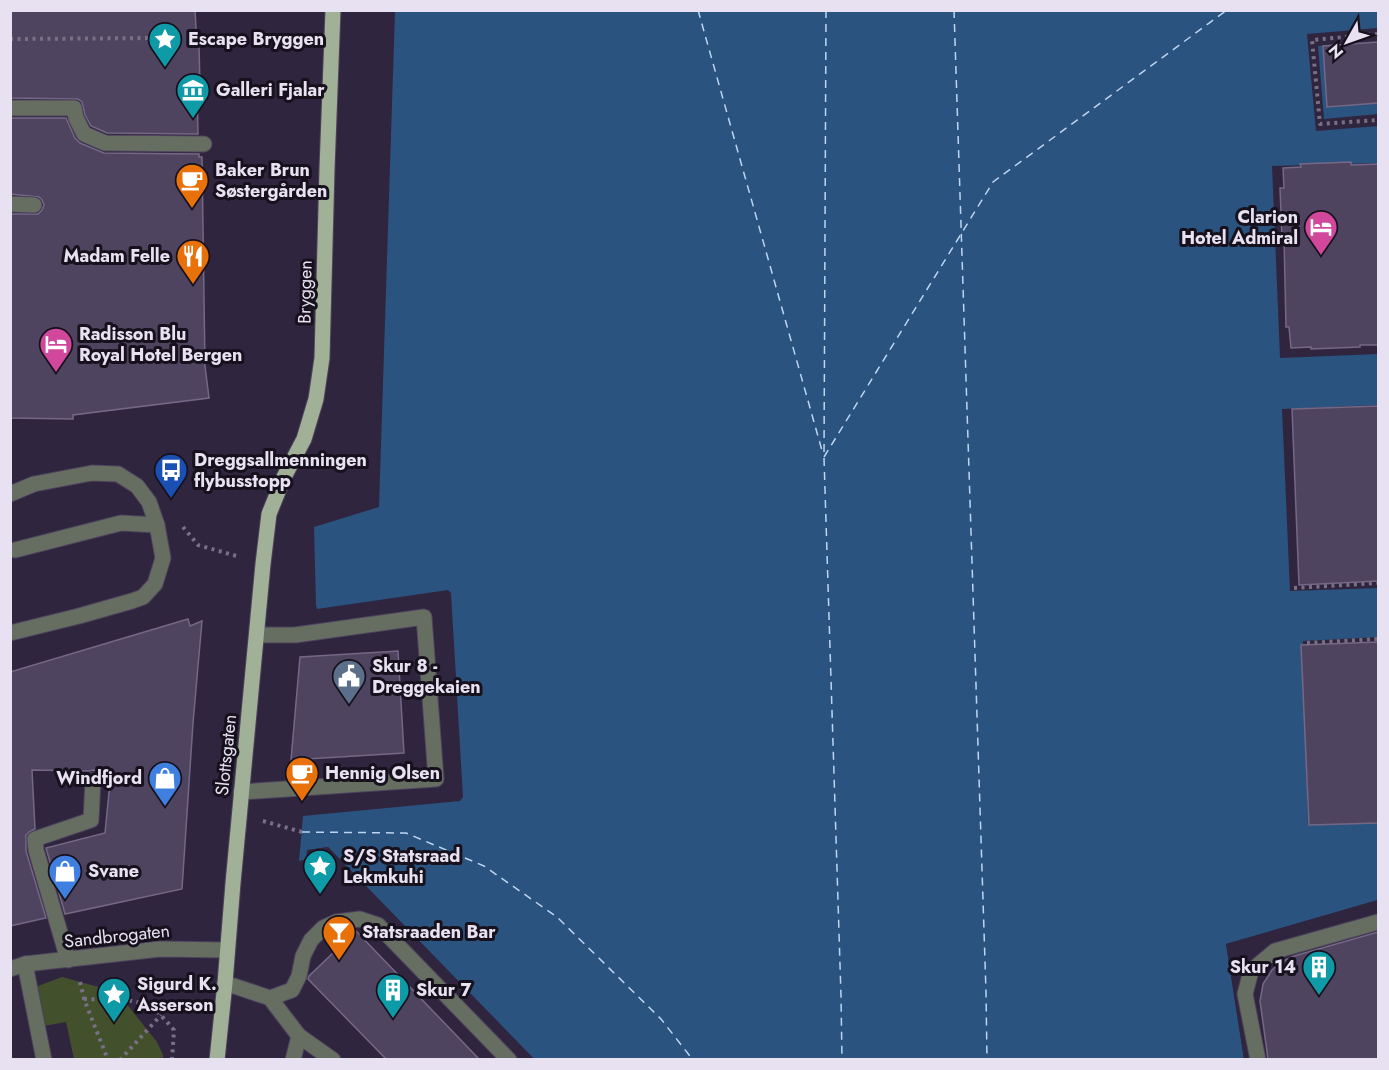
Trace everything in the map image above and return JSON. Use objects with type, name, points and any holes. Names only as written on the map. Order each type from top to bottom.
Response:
[{"type":"main road","name":"Bryggen","points":[[263,564],[269,514],[284,477],[304,439],[316,399],[322,358],[333,10]]},
{"type":"main road","name":"Slottsgaten","points":[[217,1059],[263,564]]},
{"type":"street","points":[[10,108],[74,108],[84,134],[105,143],[204,144]]},
{"type":"street","points":[[10,204],[34,205]]},
{"type":"street","points":[[10,494],[34,484],[92,473],[118,474],[137,486],[149,502],[157,525],[163,558],[155,584],[143,597],[132,602],[10,633]]},
{"type":"street","points":[[15,550],[121,523],[157,525]]},
{"type":"street","points":[[241,792],[436,779],[424,617],[295,635],[257,635]]},
{"type":"street","points":[[71,960],[36,850],[35,839],[91,819],[93,780]]},
{"type":"street","points":[[270,998],[292,990],[299,976],[303,956],[311,940],[323,928],[336,922],[360,919],[378,925],[509,1059]]},
{"type":"street","points":[[1258,1059],[1245,994],[1251,971],[1275,951],[1378,922]]},
{"type":"street","name":"Sandbrogaten","points":[[18,967],[160,949],[227,950]]},
{"type":"street","points":[[18,967],[44,1059]]},
{"type":"street","points":[[225,983],[270,998],[299,1036],[333,1059]]},
{"type":"street","points":[[293,1059],[299,1036]]},
{"type":"path","points":[[1378,34],[1312,40],[1320,124],[1378,120]]},
{"type":"path","points":[[10,39],[159,38]]},
{"type":"path","points":[[157,525],[180,524],[198,545],[263,564]]},
{"type":"path","points":[[1294,588],[1378,583]]},
{"type":"path","points":[[1307,643],[1378,639]]},
{"type":"path","points":[[239,814],[302,832]]},
{"type":"path","points":[[71,960],[108,1059]]},
{"type":"path","points":[[84,999],[137,1001],[150,1007],[174,1030],[172,1059]]},
{"type":"path","points":[[120,1059],[161,1016]]},
{"type":"green space","points":[[62,977],[117,992],[157,1042],[163,1059],[74,1059],[66,1022],[38,1027],[30,989]]},
{"type":"water","points":[[395,11],[1378,11],[1378,41],[1323,46],[1327,107],[1378,103],[1378,163],[1272,166],[1280,358],[1378,354],[1378,405],[1282,409],[1290,591],[1378,588],[1378,637],[1303,641],[1308,825],[1378,823],[1378,900],[1226,944],[1244,1059],[534,1059],[328,847],[308,850],[306,860],[299,861],[303,816],[460,801],[463,797],[451,593],[448,590],[317,609],[316,605],[314,527],[379,507]]},
{"type":"pier","points":[[1378,28],[1378,41],[1318,46],[1324,119],[1378,114],[1378,126],[1316,131],[1307,34]]},
{"type":"pier","points":[[328,847],[534,1059],[529,1060],[327,850],[310,853],[308,862],[299,864],[299,861],[306,860],[307,850]]},
{"type":"pier","points":[[1378,900],[1378,903],[1229,946],[1247,1059],[1244,1059],[1226,944]]},
{"type":"building","points":[[10,10],[195,10],[197,45],[199,45],[198,134],[107,133],[91,126],[82,102],[78,99],[10,98]]},
{"type":"building","points":[[1378,42],[1378,103],[1327,107],[1323,46]]},
{"type":"building","points":[[10,118],[66,118],[75,138],[80,143],[104,153],[199,154],[199,157],[202,157],[205,366],[209,398],[73,415],[73,419],[10,418],[10,214],[38,214],[44,205],[39,197],[10,194]]},
{"type":"building","name":"Clarion Hotel Admiral","points":[[1351,162],[1351,165],[1378,164],[1378,345],[1291,348],[1289,327],[1286,327],[1284,239],[1282,239],[1280,188],[1284,188],[1283,168],[1301,167],[1300,164]]},
{"type":"building","points":[[1378,406],[1378,581],[1299,585],[1292,409]]},
{"type":"building","points":[[188,619],[190,626],[202,621],[182,889],[65,914],[46,848],[105,833],[111,772],[32,770],[35,829],[26,835],[26,851],[46,918],[10,926],[10,672]]},
{"type":"building","points":[[1378,642],[1378,823],[1309,825],[1301,645]]},
{"type":"building","name":"Skur 8 - Dreggekaien","points":[[398,651],[404,753],[291,760],[300,657]]},
{"type":"building","name":"Skur 7","points":[[356,931],[479,1059],[386,1059],[308,979]]},
{"type":"building","name":"Skur 14","points":[[1378,932],[1378,1059],[1268,1059],[1260,1001],[1263,984],[1272,970],[1281,962],[1294,956]]},
{"type":"ferry route","points":[[698,10],[823,454]]},
{"type":"ferry route","points":[[826,10],[824,458],[842,1060]]},
{"type":"ferry route","points":[[954,10],[987,1060]]},
{"type":"ferry route","points":[[824,457],[993,182],[1227,10]]},
{"type":"ferry route","points":[[302,832],[406,833],[484,866],[557,917],[661,1019],[693,1060]]},
{"type":"place","name":"Escape Bryggen","points":[[165,68]]},
{"type":"place","name":"Galleri Fjalar","points":[[193,119]]},
{"type":"place","name":"Baker Brun Søstergården","points":[[192,209]]},
{"type":"place","name":"Clarion Hotel Admiral","points":[[1321,256]]},
{"type":"place","name":"Madam Felle","points":[[193,285]]},
{"type":"place","name":"Radisson Blu Royal Hotel Bergen","points":[[56,373]]},
{"type":"place","name":"Dreggsallmenningen flybusstopp","points":[[171,499]]},
{"type":"place","name":"Skur 8 - Dreggekaien","points":[[349,705]]},
{"type":"place","name":"Hennig Olsen","points":[[302,802]]},
{"type":"place","name":"Windfjord","points":[[165,807]]},
{"type":"place","name":"S/S Statsraad Lekmkuhi","points":[[320,895]]},
{"type":"place","name":"Svane","points":[[65,900]]},
{"type":"place","name":"Statsraaden Bar","points":[[339,961]]},
{"type":"place","name":"Skur 14","points":[[1319,996]]},
{"type":"place","name":"Skur 7","points":[[393,1019]]},
{"type":"place","name":"Sigurd K. Asserson","points":[[114,1023]]}]
